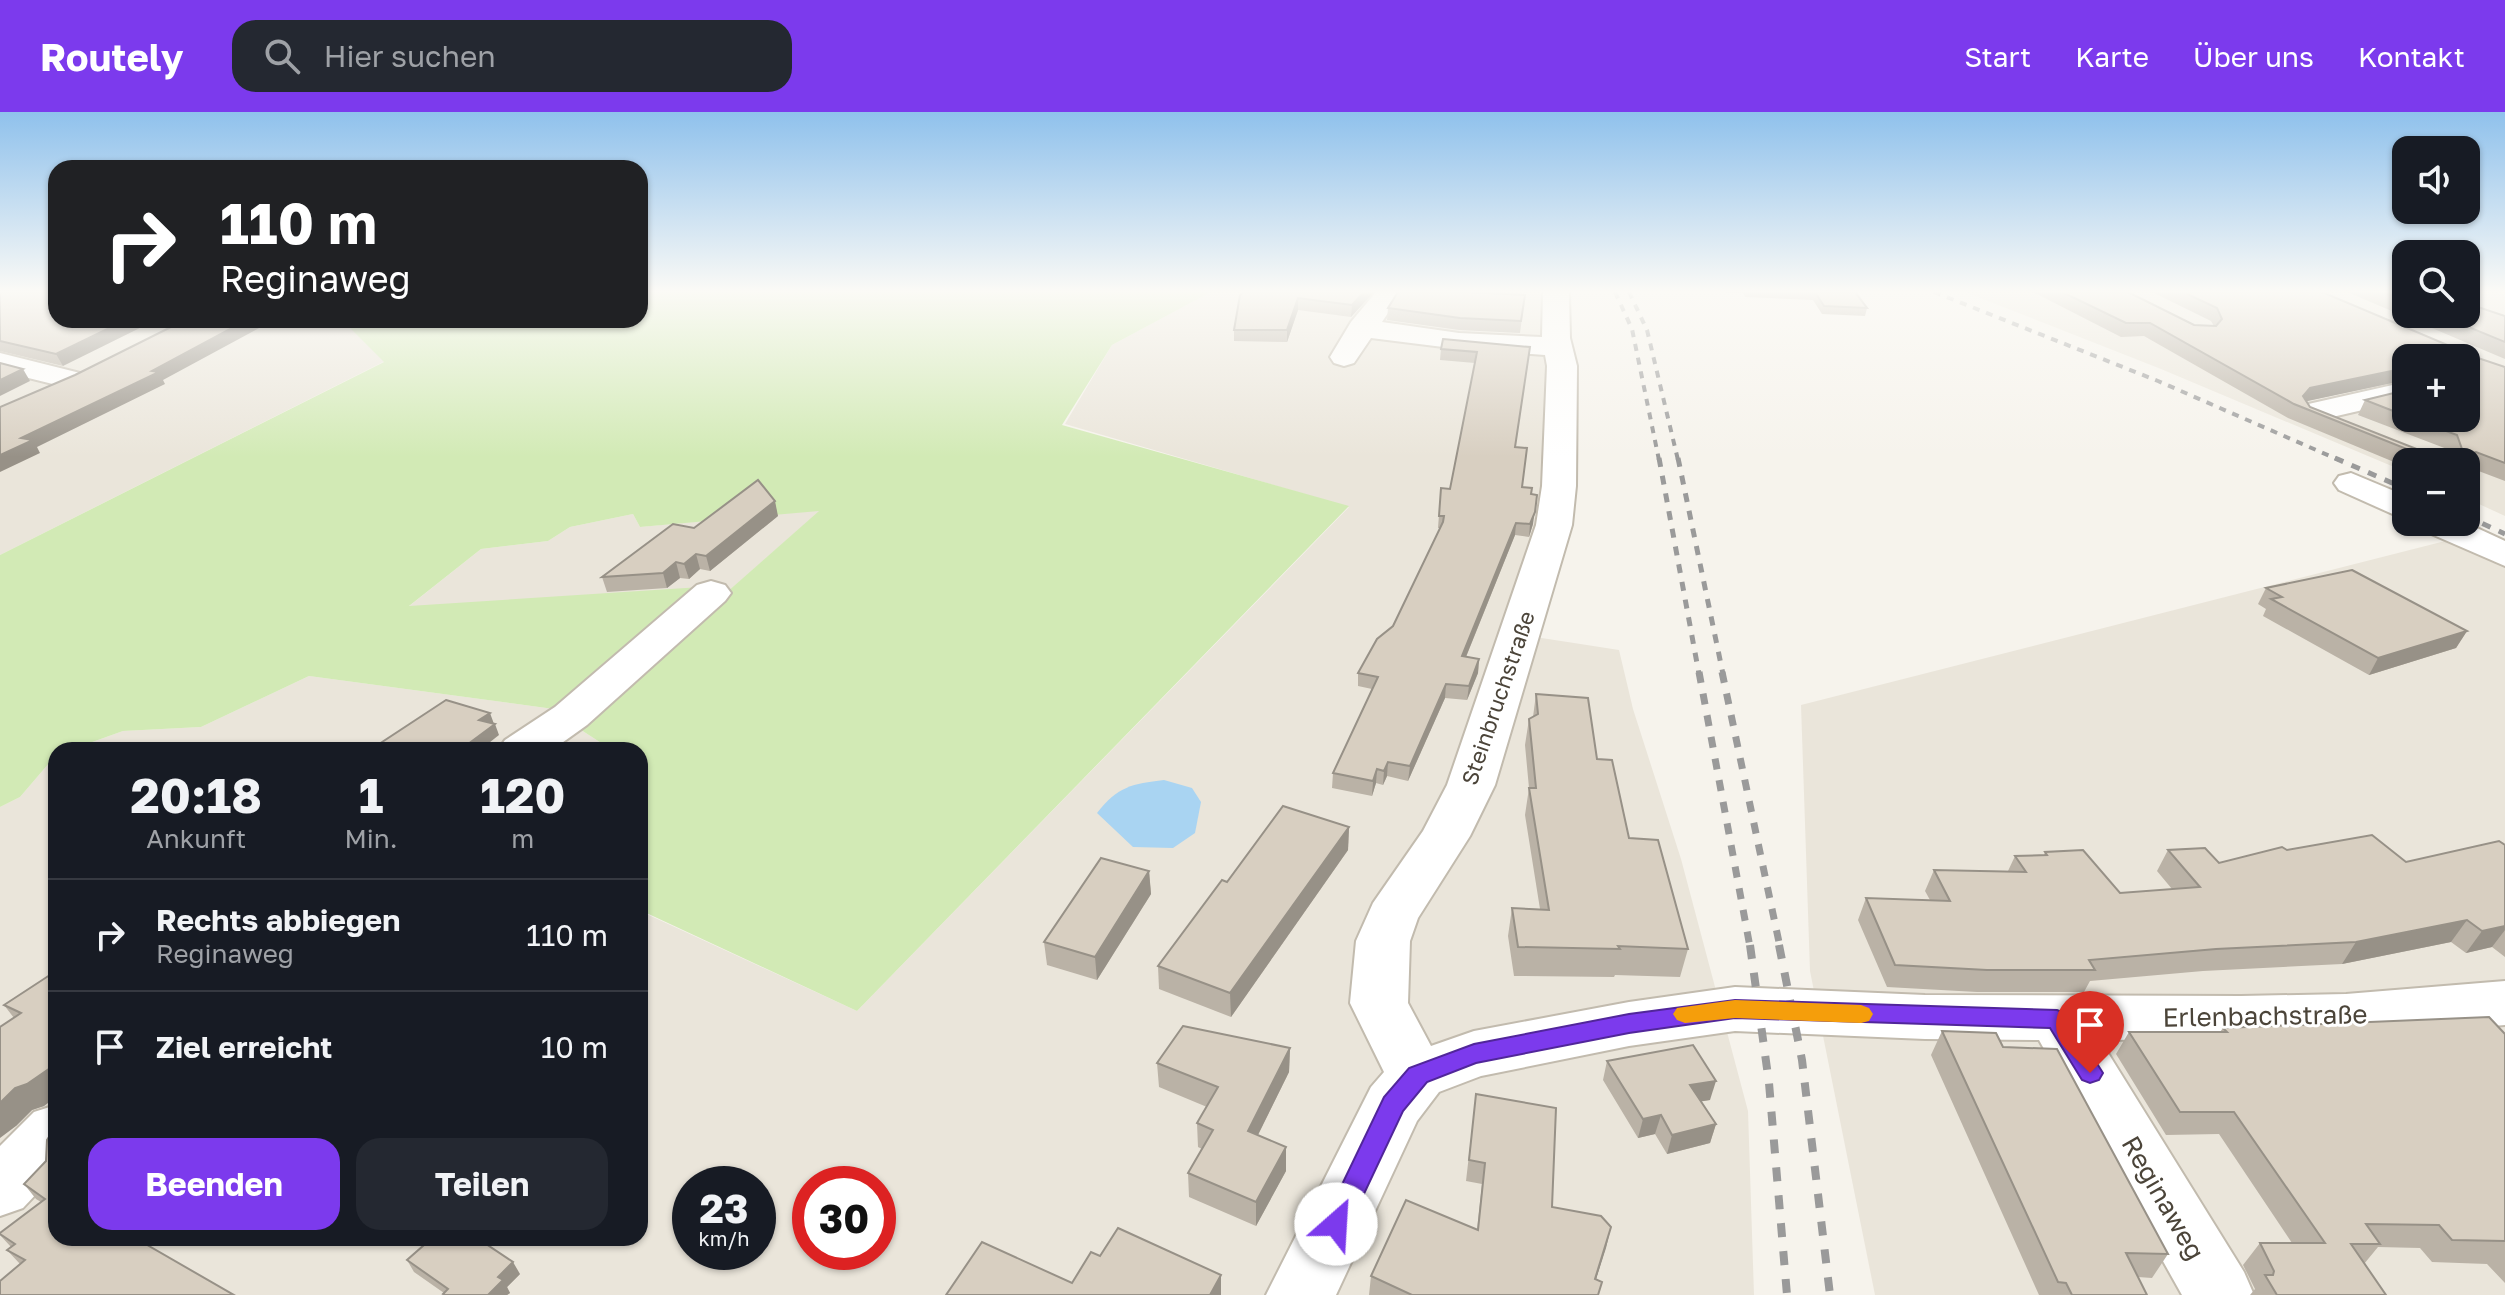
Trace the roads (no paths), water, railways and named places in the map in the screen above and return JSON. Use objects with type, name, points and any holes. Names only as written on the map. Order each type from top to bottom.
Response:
[{"type":"street","points":[[1344,357],[1350,347]]},
{"type":"street","name":"Steinbruchstraße","points":[[1418,1075],[1399,1047],[1379,1003],[1383,941],[1392,916],[1445,836],[1471,785],[1550,541],[1559,486],[1560,347]]},
{"type":"street","points":[[0,362],[82,372],[28,398]]},
{"type":"street","points":[[2369,433],[2315,412],[2392,394]]},
{"type":"street","points":[[2351,483],[2392,502]]},
{"type":"street","points":[[2465,536],[2505,555]]},
{"type":"street","points":[[532,742],[571,716],[711,593]]},
{"type":"street","name":"Erlenbachstraße","points":[[1301,1295],[1393,1105],[1418,1075],[1474,1054],[1629,1024],[1735,1009],[2057,1019],[2346,1016],[2505,1003]]},
{"type":"street","name":"Reginaweg","points":[[2057,1019],[2219,1295]]},
{"type":"street","points":[[0,1188],[48,1139]]},
{"type":"water","points":[[1164,780],[1192,788],[1201,802],[1195,833],[1173,848],[1133,847],[1097,813],[1126,788]]},
{"type":"railway","points":[[1636,347],[1659,460]]},
{"type":"railway","points":[[1651,347],[1678,460]]},
{"type":"railway","points":[[2073,347],[2339,460]]},
{"type":"railway","points":[[1659,458],[1699,674]]},
{"type":"railway","points":[[1678,458],[1723,674]]},
{"type":"railway","points":[[2335,458],[2392,483]]},
{"type":"railway","points":[[2480,522],[2505,534]]},
{"type":"railway","points":[[1699,672],[1750,947]]},
{"type":"railway","points":[[1722,672],[1780,947]]},
{"type":"railway","points":[[1750,945],[1769,1083],[1787,1295]]},
{"type":"railway","points":[[1779,945],[1802,1060],[1830,1295]]}]
